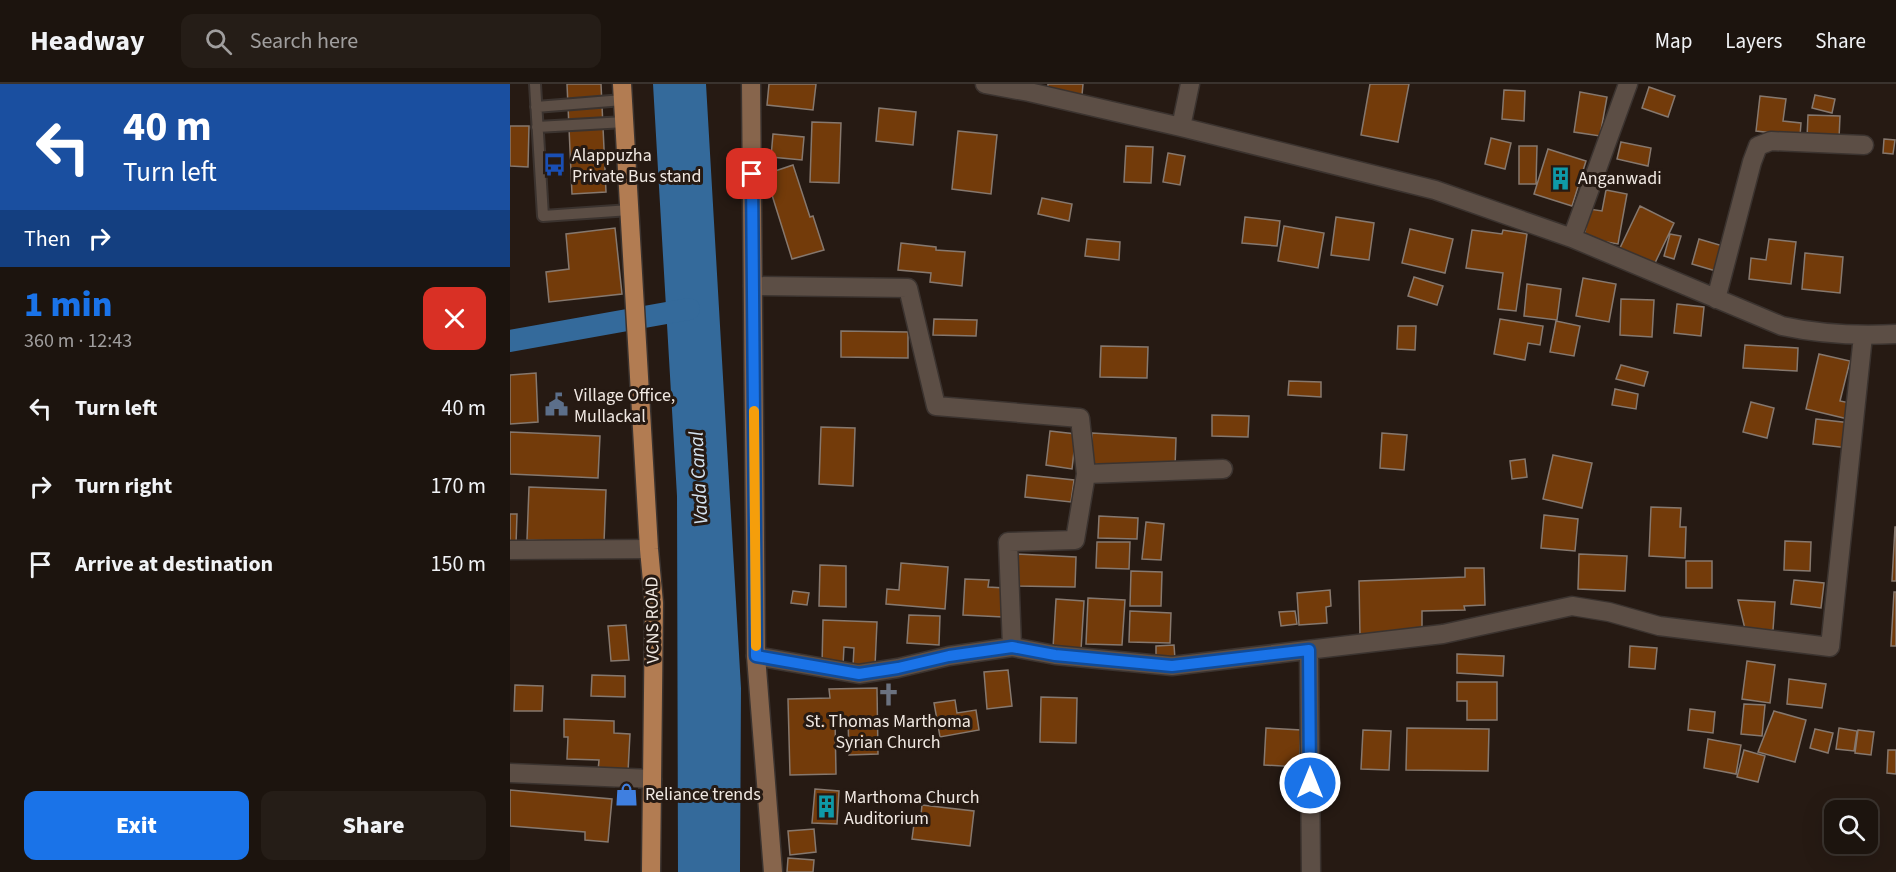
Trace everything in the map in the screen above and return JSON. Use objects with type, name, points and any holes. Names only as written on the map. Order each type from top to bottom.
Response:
[{"type":"main road","points":[[751,84],[756,656],[773,872]]},
{"type":"main road","points":[[623,92],[630,210]]},
{"type":"main road","name":"VCNS ROAD","points":[[630,210],[654,603],[651,872]]},
{"type":"street","points":[[985,84],[1181,127],[1435,190],[1572,238],[1782,326],[1798,330],[1863,336],[1896,334]]},
{"type":"street","points":[[1181,127],[1190,84]]},
{"type":"street","points":[[1572,238],[1628,84]]},
{"type":"street","points":[[1716,299],[1758,146],[1771,141],[1864,145]]},
{"type":"street","points":[[753,286],[908,288],[936,406],[1080,418],[1086,474],[1075,540],[1008,542],[1012,647]]},
{"type":"street","points":[[756,656],[859,674],[949,656],[1012,647],[1055,655],[1172,666],[1443,634],[1572,606],[1609,612],[1659,626],[1830,646],[1863,336]]},
{"type":"street","points":[[1086,474],[1223,469]]},
{"type":"street","points":[[510,550],[649,549]]},
{"type":"street","points":[[1309,650],[1311,872]]},
{"type":"street","points":[[510,773],[652,779]]},
{"type":"lane","points":[[534,84],[543,216],[630,210]]},
{"type":"lane","points":[[536,107],[623,92]]},
{"type":"lane","points":[[537,127],[625,122]]},
{"type":"water","name":"Vada Canal","points":[[653,84],[706,84],[741,688],[740,872],[678,872],[677,496]]},
{"type":"building","points":[[567,84],[601,84],[606,192],[572,194]]},
{"type":"building","points":[[769,84],[816,84],[813,110],[767,105]]},
{"type":"building","points":[[1048,84],[1083,84],[1082,95],[1047,94]]},
{"type":"building","points":[[1370,84],[1409,84],[1398,142],[1361,135]]},
{"type":"building","points":[[1649,87],[1675,96],[1668,117],[1642,108]]},
{"type":"building","points":[[1504,90],[1525,91],[1524,121],[1502,119]]},
{"type":"building","points":[[1580,92],[1607,97],[1600,136],[1574,132]]},
{"type":"building","points":[[1815,95],[1835,99],[1832,113],[1812,108]]},
{"type":"building","points":[[1760,96],[1786,99],[1783,121],[1801,123],[1800,136],[1756,131]]},
{"type":"building","points":[[879,108],[916,112],[913,145],[876,141]]},
{"type":"building","points":[[1808,115],[1840,116],[1839,139],[1807,138]]},
{"type":"building","points":[[812,122],[841,123],[839,183],[810,182]]},
{"type":"building","points":[[510,126],[529,126],[528,167],[510,166]]},
{"type":"building","points":[[958,131],[997,135],[991,194],[952,189]]},
{"type":"building","points":[[773,134],[804,137],[802,160],[771,157]]},
{"type":"building","points":[[1491,138],[1511,143],[1505,169],[1485,164]]},
{"type":"building","points":[[1884,139],[1895,140],[1893,154],[1883,153]]},
{"type":"building","points":[[1621,142],[1651,148],[1648,166],[1617,159]]},
{"type":"building","points":[[1126,146],[1153,147],[1151,183],[1124,182]]},
{"type":"building","points":[[1519,146],[1537,146],[1536,184],[1519,184]]},
{"type":"building","name":"Anganwadi","points":[[1548,149],[1586,161],[1572,206],[1534,194]]},
{"type":"building","points":[[1168,153],[1185,156],[1180,185],[1163,182]]},
{"type":"building","points":[[793,165],[810,217],[813,216],[824,250],[792,259],[772,195],[769,196],[763,175]]},
{"type":"building","points":[[1606,190],[1627,194],[1618,244],[1584,238],[1589,209],[1602,211]]},
{"type":"building","points":[[1042,198],[1072,204],[1069,221],[1038,214]]},
{"type":"building","points":[[1640,206],[1674,223],[1654,265],[1620,248]]},
{"type":"building","points":[[1245,217],[1280,221],[1277,246],[1242,243]]},
{"type":"building","points":[[1336,217],[1374,223],[1369,260],[1331,255]]},
{"type":"building","points":[[1284,226],[1324,233],[1318,268],[1278,261]]},
{"type":"building","points":[[615,228],[622,294],[549,302],[546,272],[569,269],[566,234]]},
{"type":"building","points":[[1410,229],[1453,239],[1445,273],[1402,263]]},
{"type":"building","points":[[1472,230],[1502,234],[1503,230],[1527,234],[1516,311],[1498,309],[1503,273],[1466,268]]},
{"type":"building","points":[[1670,234],[1681,236],[1674,259],[1664,256]]},
{"type":"building","points":[[1087,239],[1120,242],[1119,260],[1085,256]]},
{"type":"building","points":[[1699,239],[1723,246],[1716,271],[1692,264]]},
{"type":"building","points":[[1769,239],[1796,242],[1791,284],[1749,279],[1751,258],[1766,260]]},
{"type":"building","points":[[901,243],[936,247],[936,250],[965,252],[962,286],[930,282],[931,273],[898,270]]},
{"type":"building","points":[[1805,253],[1843,257],[1840,293],[1802,289]]},
{"type":"building","points":[[1414,277],[1443,286],[1437,305],[1408,296]]},
{"type":"building","points":[[1583,278],[1616,284],[1609,322],[1576,316]]},
{"type":"building","points":[[1527,284],[1561,289],[1557,320],[1524,316]]},
{"type":"building","points":[[1621,299],[1654,300],[1652,337],[1620,335]]},
{"type":"building","points":[[1677,304],[1704,307],[1701,336],[1674,333]]},
{"type":"building","points":[[934,319],[977,320],[976,336],[933,335]]},
{"type":"building","points":[[1500,319],[1543,326],[1540,345],[1528,343],[1525,360],[1494,354]]},
{"type":"building","points":[[1556,321],[1580,326],[1574,356],[1550,352]]},
{"type":"building","points":[[1398,326],[1416,326],[1415,350],[1397,349]]},
{"type":"building","points":[[841,331],[908,332],[908,358],[841,357]]},
{"type":"building","points":[[1745,345],[1798,348],[1797,371],[1743,368]]},
{"type":"building","points":[[1101,346],[1148,347],[1147,378],[1100,377]]},
{"type":"building","points":[[1819,354],[1850,361],[1840,401],[1855,404],[1852,420],[1806,409]]},
{"type":"building","points":[[1621,365],[1648,372],[1644,386],[1616,379]]},
{"type":"building","points":[[536,373],[538,422],[510,424],[510,375]]},
{"type":"building","points":[[1289,381],[1321,382],[1321,397],[1288,395]]},
{"type":"building","points":[[1615,389],[1638,394],[1636,409],[1612,405]]},
{"type":"building","points":[[1751,402],[1774,408],[1767,438],[1743,432]]},
{"type":"building","points":[[1212,415],[1249,416],[1248,437],[1212,436]]},
{"type":"building","points":[[1816,419],[1851,423],[1849,448],[1813,444]]},
{"type":"building","points":[[821,427],[855,428],[853,486],[819,484]]},
{"type":"building","points":[[1050,431],[1076,434],[1072,469],[1046,465]]},
{"type":"building","points":[[510,432],[600,436],[598,478],[510,474]]},
{"type":"building","points":[[1092,433],[1176,438],[1175,468],[1091,464]]},
{"type":"building","points":[[1382,433],[1407,435],[1404,470],[1380,468]]},
{"type":"building","points":[[1553,455],[1592,463],[1582,508],[1543,499]]},
{"type":"building","points":[[1525,459],[1527,477],[1512,479],[1510,461]]},
{"type":"building","points":[[1027,475],[1074,480],[1071,502],[1025,497]]},
{"type":"building","points":[[529,487],[606,490],[604,543],[527,540]]},
{"type":"building","points":[[1651,507],[1681,508],[1680,527],[1686,527],[1685,558],[1649,556]]},
{"type":"building","points":[[510,514],[517,514],[516,545],[510,544]]},
{"type":"building","points":[[1544,515],[1578,519],[1575,551],[1541,548]]},
{"type":"building","points":[[1099,516],[1138,518],[1137,539],[1098,538]]},
{"type":"building","points":[[1146,522],[1164,524],[1161,560],[1142,559]]},
{"type":"building","points":[[1895,527],[1896,581],[1892,581]]},
{"type":"building","points":[[1785,541],[1811,542],[1810,571],[1784,570]]},
{"type":"building","points":[[1097,542],[1130,542],[1129,569],[1096,568]]},
{"type":"building","points":[[1017,554],[1076,557],[1075,587],[1016,586]]},
{"type":"building","points":[[1579,554],[1627,556],[1625,591],[1578,589]]},
{"type":"building","points":[[1686,561],[1712,561],[1712,588],[1686,588]]},
{"type":"building","points":[[901,563],[948,567],[945,609],[886,604],[887,589],[899,590]]},
{"type":"building","points":[[820,565],[846,566],[846,607],[819,606]]},
{"type":"building","points":[[1465,568],[1484,568],[1485,605],[1464,606],[1465,610],[1422,611],[1422,634],[1360,636],[1359,581],[1465,577]]},
{"type":"building","points":[[1131,571],[1162,572],[1161,606],[1130,606]]},
{"type":"building","points":[[965,579],[989,580],[988,587],[1005,588],[1003,617],[963,615]]},
{"type":"building","points":[[1794,580],[1824,583],[1821,608],[1791,604]]},
{"type":"building","points":[[1330,590],[1331,606],[1326,607],[1327,623],[1299,625],[1297,593]]},
{"type":"building","points":[[793,591],[809,593],[807,605],[791,603]]},
{"type":"building","points":[[1894,592],[1896,592],[1896,646],[1891,646]]},
{"type":"building","points":[[1088,598],[1125,600],[1122,645],[1086,644]]},
{"type":"building","points":[[1056,599],[1084,601],[1081,650],[1053,648]]},
{"type":"building","points":[[1738,600],[1775,602],[1773,630],[1745,629]]},
{"type":"building","points":[[1130,611],[1171,613],[1170,643],[1129,642]]},
{"type":"building","points":[[1295,611],[1297,624],[1281,626],[1279,612]]},
{"type":"building","points":[[909,615],[940,616],[939,645],[907,643]]},
{"type":"building","points":[[823,620],[877,622],[875,666],[853,666],[854,648],[844,647],[843,666],[822,665]]},
{"type":"building","points":[[626,625],[629,660],[611,661],[608,626]]},
{"type":"building","points":[[1174,645],[1175,659],[1156,660],[1156,646]]},
{"type":"building","points":[[1630,646],[1657,648],[1655,669],[1629,667]]},
{"type":"building","points":[[1457,654],[1504,656],[1503,676],[1457,673]]},
{"type":"building","points":[[1747,661],[1775,665],[1770,703],[1742,699]]},
{"type":"building","points":[[1008,670],[1012,706],[987,709],[984,672]]},
{"type":"building","points":[[592,675],[625,676],[625,697],[591,696]]},
{"type":"building","points":[[1789,679],[1826,684],[1822,708],[1787,704]]},
{"type":"building","points":[[1457,682],[1497,682],[1497,720],[1467,720],[1467,701],[1457,701]]},
{"type":"building","points":[[515,685],[543,686],[542,711],[514,711]]},
{"type":"building","points":[[877,688],[878,754],[849,755],[848,718],[835,718],[836,774],[790,775],[788,699],[830,698],[829,689]]},
{"type":"building","points":[[1041,697],[1077,698],[1076,743],[1040,742]]},
{"type":"building","points":[[955,700],[957,713],[976,710],[979,730],[940,737],[934,703]]},
{"type":"building","points":[[1744,704],[1765,705],[1762,736],[1741,734]]},
{"type":"building","points":[[1690,709],[1715,712],[1713,733],[1688,730]]},
{"type":"building","points":[[1774,711],[1806,720],[1795,762],[1758,752]]},
{"type":"building","points":[[564,719],[614,721],[614,733],[630,734],[628,772],[598,771],[599,760],[567,759],[568,737],[564,737]]},
{"type":"building","points":[[1266,728],[1301,730],[1299,767],[1264,765]]},
{"type":"building","points":[[1407,728],[1489,729],[1488,771],[1406,770]]},
{"type":"building","points":[[1839,728],[1857,731],[1854,751],[1836,749]]},
{"type":"building","points":[[1815,729],[1833,733],[1828,753],[1810,748]]},
{"type":"building","points":[[1363,730],[1391,731],[1389,770],[1361,769]]},
{"type":"building","points":[[1858,730],[1874,732],[1871,755],[1855,753]]},
{"type":"building","points":[[1708,739],[1741,745],[1736,774],[1704,768]]},
{"type":"building","points":[[1744,750],[1765,756],[1758,782],[1737,777]]},
{"type":"building","points":[[1888,750],[1896,750],[1896,774],[1887,773]]},
{"type":"building","name":"Marthoma Church Auditorium","points":[[815,789],[839,791],[837,824],[812,823]]},
{"type":"building","points":[[510,790],[612,799],[608,842],[585,840],[585,832],[510,826]]},
{"type":"building","points":[[922,805],[974,811],[970,846],[912,839],[914,824],[920,825]]},
{"type":"building","points":[[814,829],[816,852],[790,855],[788,831]]},
{"type":"building","points":[[788,858],[814,860],[813,872],[787,872]]},
{"type":"waterway","points":[[510,341],[689,309]]},
{"type":"slow traffic","points":[[754,411],[756,646]]},
{"type":"place","name":"Alappuzha Private Bus stand","points":[[554,165]]},
{"type":"place","name":"Anganwadi","points":[[1560,178]]},
{"type":"place","name":"Village Office, Mullackal","points":[[556,405]]},
{"type":"place","name":"St. Thomas Marthoma Syrian Church","points":[[888,695]]},
{"type":"place","name":"Reliance trends","points":[[627,794]]},
{"type":"place","name":"Marthoma Church Auditorium","points":[[826,807]]},
{"type":"route","points":[[752,174],[756,656],[859,674],[949,656],[977,654],[1012,647],[1055,655],[1172,666],[1309,650],[1310,783]]}]
